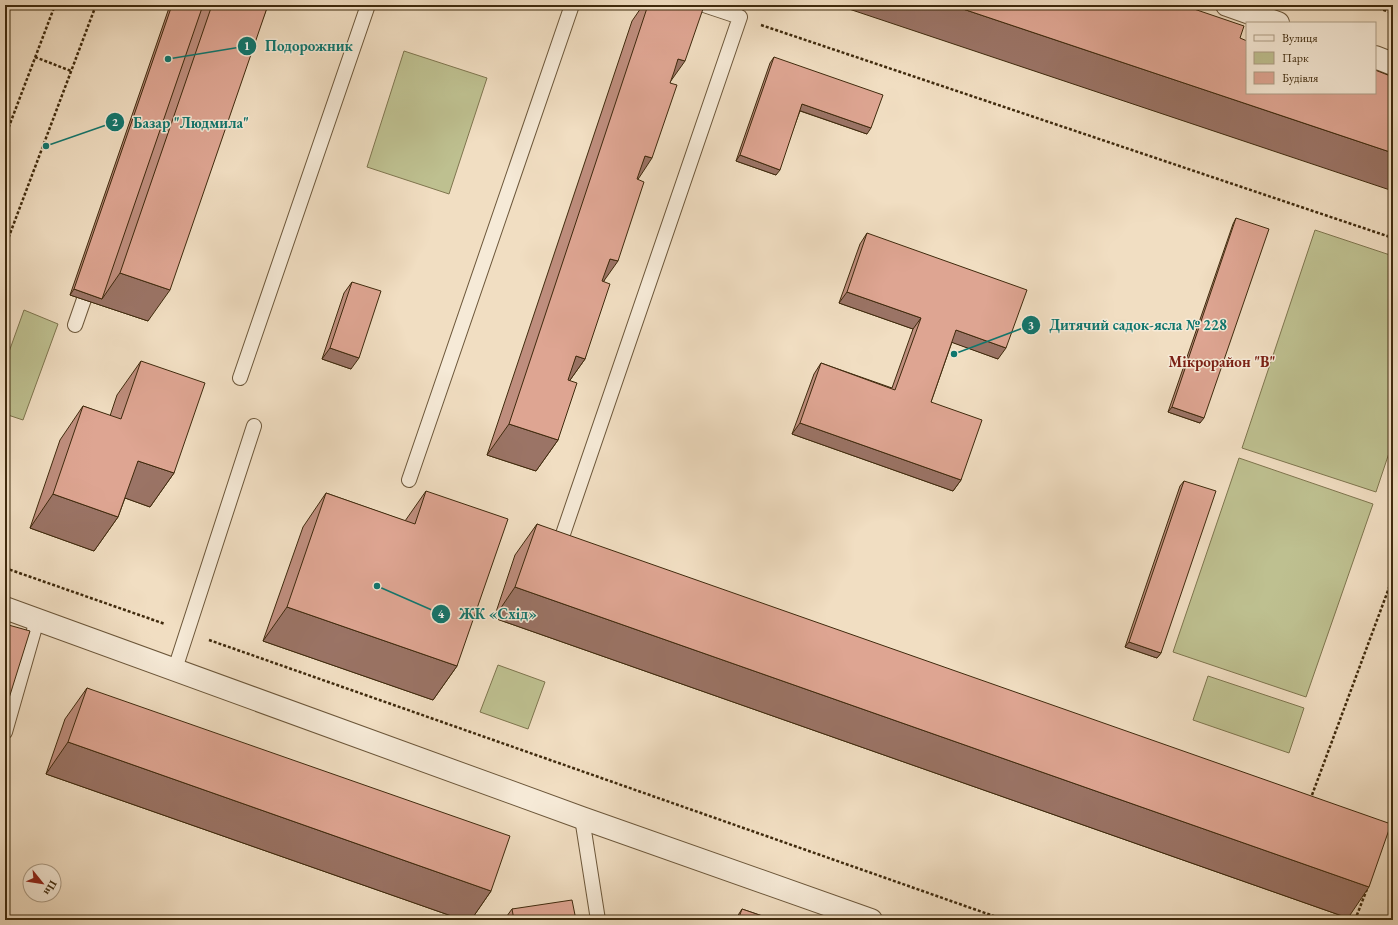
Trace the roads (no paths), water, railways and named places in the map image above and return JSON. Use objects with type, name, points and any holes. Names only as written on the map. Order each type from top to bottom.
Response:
[{"type":"street","points":[[1227,5],[1275,22]]},
{"type":"street","points":[[1376,58],[1393,64]]},
{"type":"street","points":[[5,608],[50,623],[582,818],[871,920]]},
{"type":"lane","points":[[240,378],[368,5]]},
{"type":"lane","points":[[409,480],[572,5]]},
{"type":"lane","points":[[563,534],[740,17],[704,5]]},
{"type":"lane","points":[[75,325],[93,273]]},
{"type":"lane","points":[[175,669],[254,426]]},
{"type":"lane","points":[[5,732],[38,620]]},
{"type":"lane","points":[[582,818],[598,920]]},
{"type":"place","name":"Подорожник","points":[[168,59]]},
{"type":"place","name":"Базар \"Людмила\"","points":[[46,146]]},
{"type":"place","name":"Дитячий садок-ясла № 228","points":[[954,354]]},
{"type":"place","name":"ЖК «Схід»","points":[[377,586]]},
{"type":"district","name":"Мікрорайон \"В\"","points":[[1222,361]]}]
